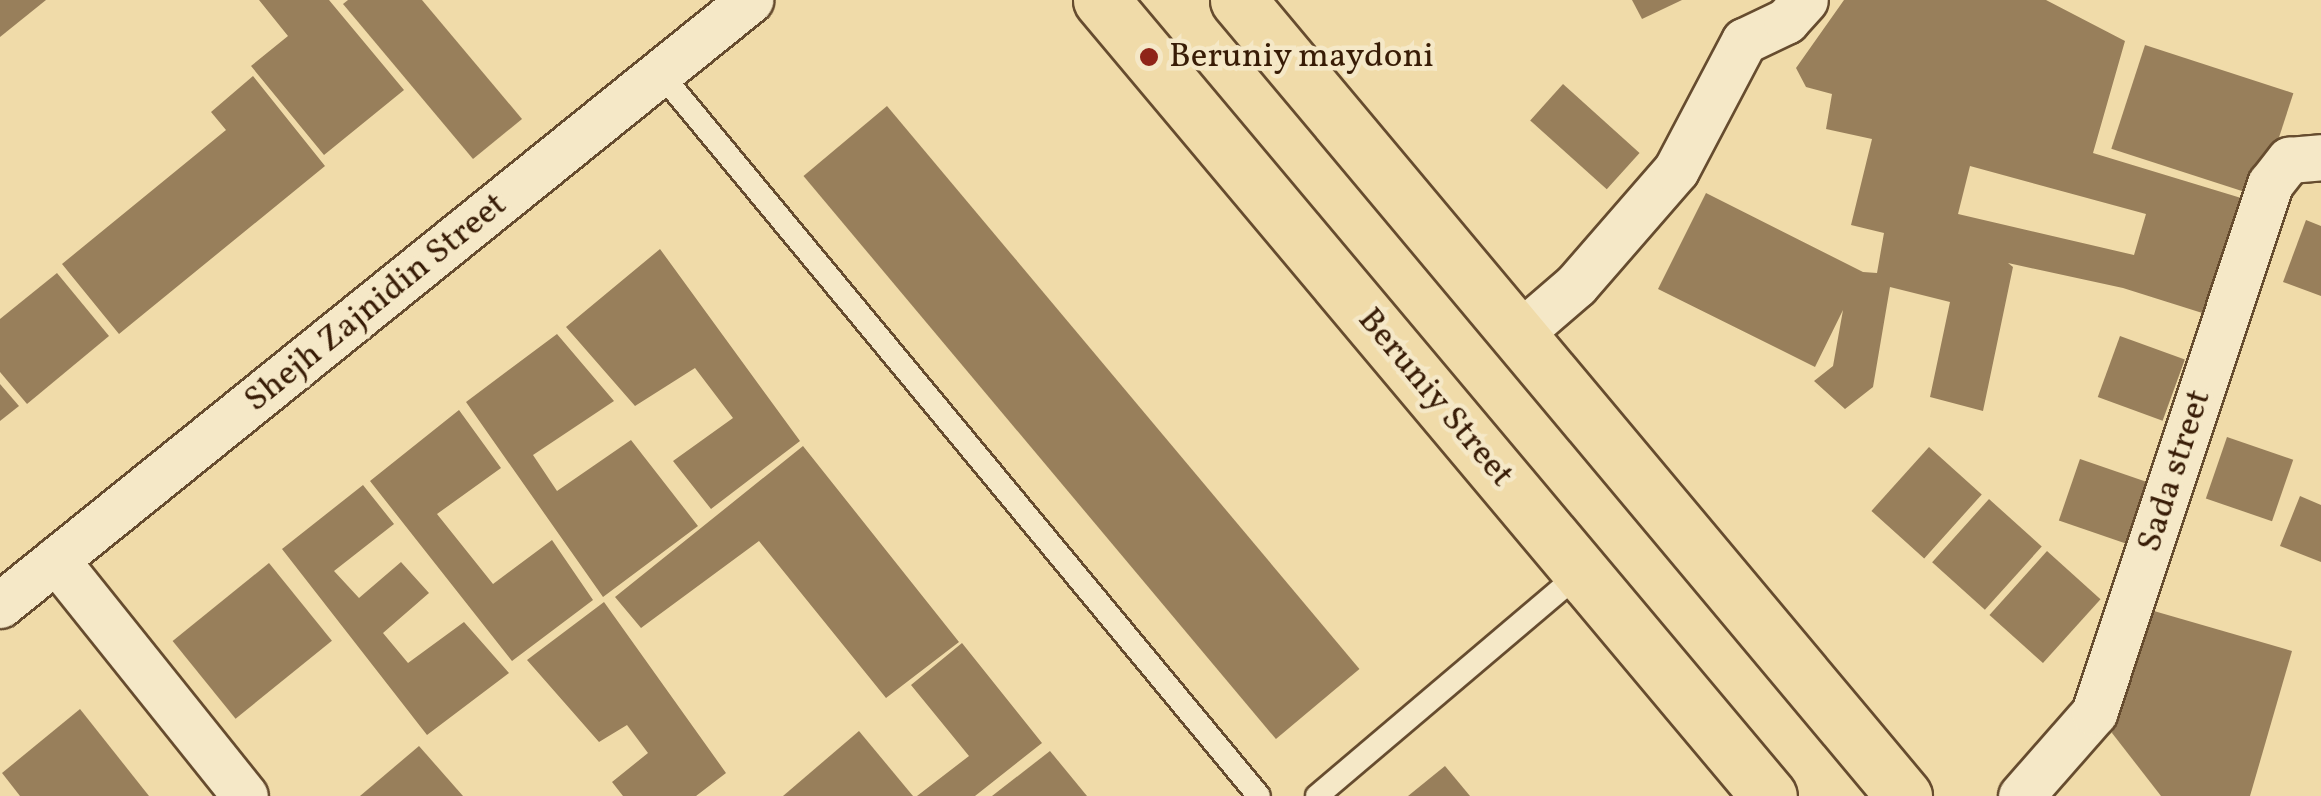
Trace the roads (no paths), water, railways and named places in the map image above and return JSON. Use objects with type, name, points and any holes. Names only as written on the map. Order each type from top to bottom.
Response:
[{"type":"main road","name":"Beruniy Street","points":[[1101,0],[1769,796]]},
{"type":"main road","points":[[1238,0],[1904,796]]},
{"type":"street","name":"Shejh Zajnidin Street","points":[[0,605],[750,0]]},
{"type":"street","points":[[1518,335],[1576,285],[1676,170],[1744,41],[1786,20],[1805,0]]},
{"type":"street","name":"Sada street","points":[[2021,796],[2094,712],[2270,184],[2289,160],[2321,156]]},
{"type":"street","points":[[56,560],[244,796]]},
{"type":"lane","points":[[662,74],[1259,796]]},
{"type":"lane","points":[[1317,796],[1581,572]]},
{"type":"place","name":"Beruniy maydoni","points":[[1149,57]]}]
